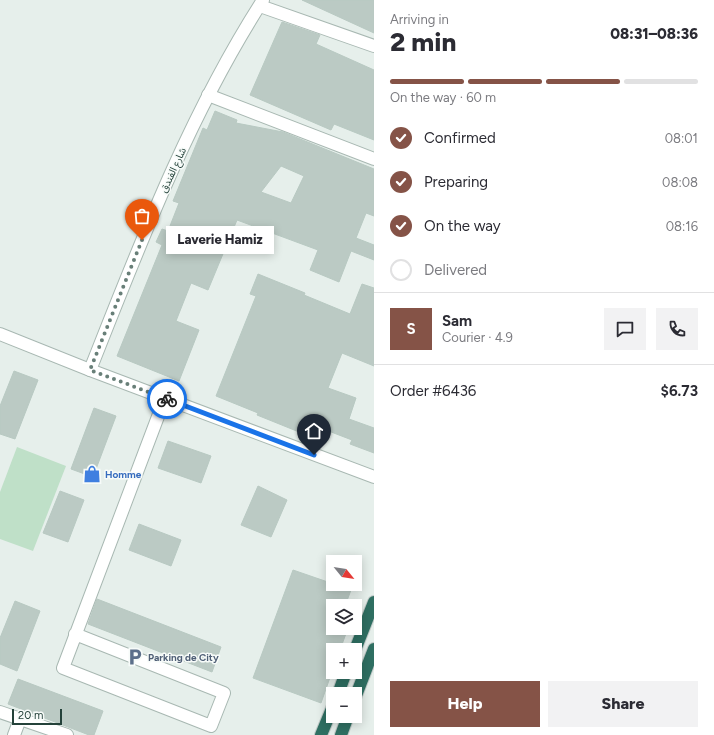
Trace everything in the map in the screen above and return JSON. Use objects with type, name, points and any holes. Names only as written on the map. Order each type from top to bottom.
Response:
[{"type":"highway","points":[[358,643],[374,602]]},
{"type":"highway","points":[[359,687],[374,649]]},
{"type":"highway","points":[[322,735],[327,723]]},
{"type":"highway","points":[[341,735],[345,723]]},
{"type":"street","points":[[262,3],[374,46]]},
{"type":"street","name":"شارع الفندق","points":[[90,370],[148,226],[208,95],[262,3]]},
{"type":"street","points":[[208,95],[374,159]]},
{"type":"street","points":[[0,334],[90,370],[374,477]]},
{"type":"street","points":[[75,634],[224,693],[211,726],[63,668],[75,634],[165,398]]},
{"type":"street","points":[[0,712],[67,735]]},
{"type":"street","points":[[14,735],[20,719]]},
{"type":"green space","points":[[17,447],[66,466],[33,551],[0,539],[0,492]]},
{"type":"building","points":[[302,0],[374,0],[374,33]]},
{"type":"building","points":[[282,22],[320,35],[316,44],[374,70],[374,140],[334,124],[331,130],[250,95]]},
{"type":"building","points":[[215,111],[237,120],[236,123],[283,132],[374,169],[374,216],[366,213],[356,238],[374,245],[374,260],[351,251],[339,282],[310,270],[318,250],[237,220],[208,290],[191,283],[176,321],[199,330],[179,381],[117,356],[162,245],[156,242],[162,229],[168,231],[179,203],[173,201],[203,128],[207,130]],"holes":[[[281,166],[304,176],[291,203],[261,192]]]},
{"type":"building","points":[[258,274],[305,293],[304,295],[350,314],[362,284],[374,288],[374,366],[342,353],[328,388],[356,398],[349,419],[374,428],[374,453],[350,444],[352,440],[313,425],[309,436],[257,415],[258,413],[216,396],[256,296],[250,294]]},
{"type":"building","points":[[14,371],[38,380],[15,439],[0,434],[0,406]]},
{"type":"building","points":[[94,408],[116,416],[93,477],[71,469]]},
{"type":"building","points":[[168,441],[211,456],[201,483],[158,468]]},
{"type":"building","points":[[258,486],[287,500],[271,537],[241,525]]},
{"type":"building","points":[[60,491],[84,500],[68,542],[43,533]]},
{"type":"building","points":[[139,524],[181,540],[171,566],[129,550]]},
{"type":"building","points":[[293,570],[326,581],[326,591],[351,591],[348,599],[326,599],[326,635],[345,635],[343,643],[326,643],[326,679],[329,679],[321,703],[253,678]]},
{"type":"building","points":[[97,599],[221,647],[212,672],[88,624]]},
{"type":"building","points":[[15,601],[40,611],[17,671],[0,664],[0,638]]},
{"type":"building","points":[[18,679],[103,711],[94,735],[89,735],[8,704]]},
{"type":"way so far","points":[[142,240],[90,370],[167,399]]},
{"type":"place","name":"Laverie Hamiz","points":[[142,240]]},
{"type":"place","name":"Homme","points":[[92,474]]},
{"type":"place","name":"Parking de City","points":[[135,657]]},
{"type":"route","points":[[167,399],[314,455]]}]
